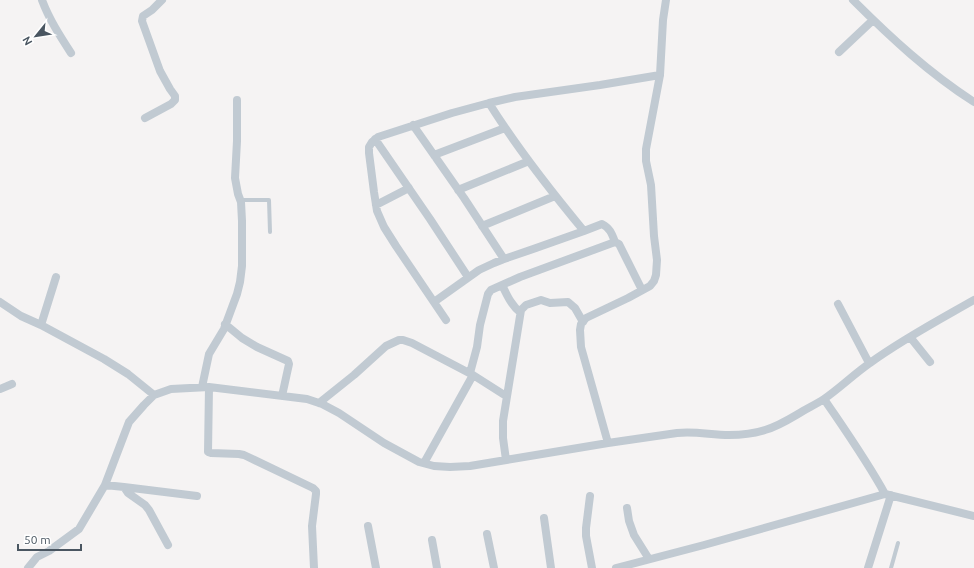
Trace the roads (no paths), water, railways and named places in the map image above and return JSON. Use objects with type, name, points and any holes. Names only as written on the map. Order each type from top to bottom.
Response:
[{"type":"street","points":[[42,0],[49,17],[71,53]]},
{"type":"street","points":[[145,118],[171,104],[175,100],[175,96],[160,71],[142,21],[143,16],[152,10],[162,0]]},
{"type":"street","points":[[608,443],[581,347],[580,330],[581,324],[586,318],[628,298],[650,286],[654,281],[657,260],[651,185],[646,161],[646,149],[660,75],[663,20],[666,0]]},
{"type":"street","points":[[853,0],[912,57],[940,79],[974,102]]},
{"type":"street","points":[[839,52],[873,20]]},
{"type":"street","points":[[446,320],[396,246],[384,227],[377,211],[368,153],[368,147],[372,142],[378,137],[413,125],[489,103],[515,97],[660,75]]},
{"type":"street","points":[[237,100],[235,178],[242,208],[242,266],[237,294],[225,324],[209,354],[206,388],[208,452],[239,454],[313,488],[316,491],[312,526],[314,568]]},
{"type":"street","points":[[489,103],[529,161],[584,231]]},
{"type":"street","points":[[413,125],[504,259]]},
{"type":"street","points":[[434,155],[505,128]]},
{"type":"street","points":[[375,139],[468,277]]},
{"type":"street","points":[[458,190],[529,161]]},
{"type":"street","points":[[376,205],[409,188]]},
{"type":"street","points":[[482,226],[556,196]]},
{"type":"street","points":[[434,302],[479,270],[504,259],[602,224],[607,226],[612,232],[615,242],[619,244],[642,290]]},
{"type":"street","points":[[424,463],[443,431],[471,374],[480,325],[488,294],[491,290],[560,262],[615,242]]},
{"type":"street","points":[[41,325],[56,277]]},
{"type":"street","points":[[502,285],[511,303],[520,312]]},
{"type":"street","points":[[506,460],[503,438],[503,421],[520,312],[522,308],[526,305],[541,300],[550,303],[568,302],[576,308],[583,322]]},
{"type":"street","points":[[28,568],[37,557],[49,551],[79,529],[105,484],[129,422],[154,395],[171,389],[206,388],[307,399],[339,413],[384,443],[418,462],[434,466],[470,466],[608,443],[688,432],[729,435],[747,434],[765,430],[824,399],[869,363],[910,337],[974,300]]},
{"type":"street","points":[[0,302],[21,316],[41,325],[104,359],[128,374],[154,395]]},
{"type":"street","points":[[838,304],[869,363]]},
{"type":"street","points":[[225,324],[252,344],[288,361],[289,364],[282,396]]},
{"type":"street","points":[[910,337],[930,362]]},
{"type":"street","points":[[319,403],[354,375],[386,346],[398,340],[412,343],[471,374],[506,396]]},
{"type":"street","points":[[0,389],[12,384]]},
{"type":"street","points":[[824,399],[888,495],[868,568]]},
{"type":"street","points":[[105,484],[197,496]]},
{"type":"street","points":[[124,487],[128,493],[149,510],[168,545]]},
{"type":"street","points":[[616,568],[888,495],[974,516]]},
{"type":"street","points":[[590,496],[586,536],[592,568]]},
{"type":"street","points":[[627,508],[629,521],[634,535],[649,559]]},
{"type":"street","points":[[544,518],[551,568]]},
{"type":"street","points":[[368,526],[376,568]]},
{"type":"street","points":[[487,534],[494,568]]},
{"type":"street","points":[[432,540],[437,568]]},
{"type":"lane","points":[[240,200],[269,200],[270,232]]},
{"type":"lane","points":[[891,568],[898,543]]}]
